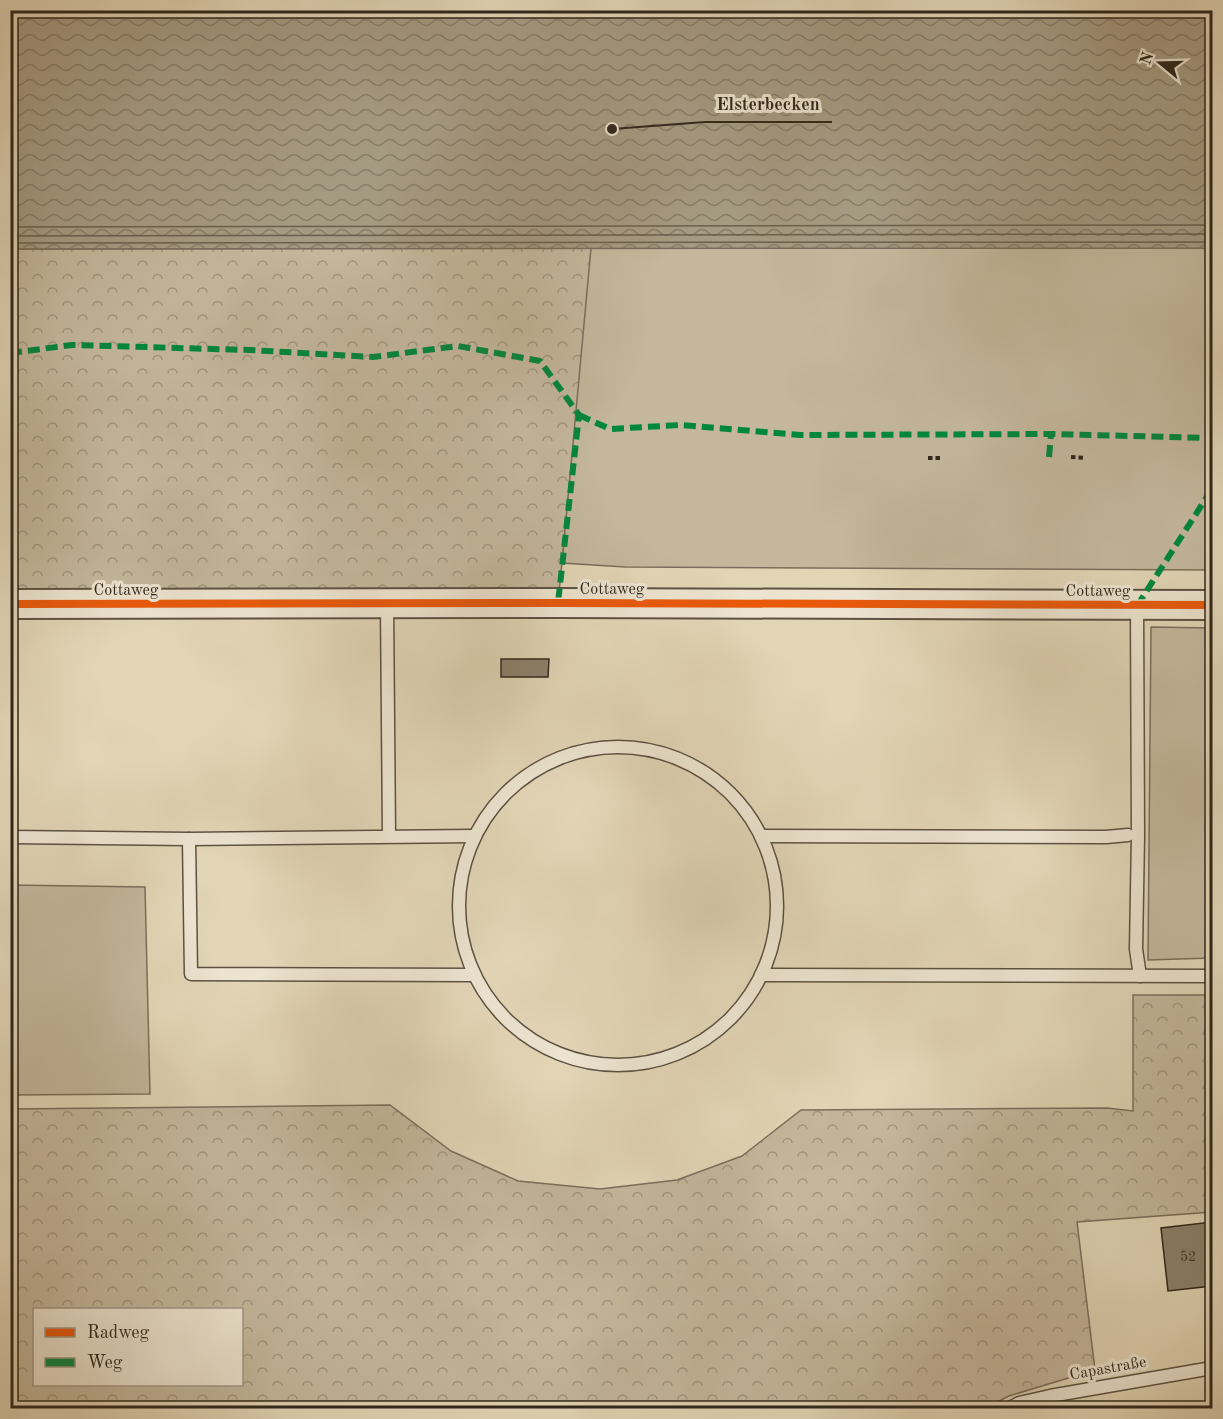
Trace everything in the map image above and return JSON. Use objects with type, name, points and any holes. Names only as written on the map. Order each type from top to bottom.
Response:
[{"type":"street","name":"Cottaweg","points":[[10,604],[582,603],[1212,606]]},
{"type":"lane","points":[[387,605],[389,836]]},
{"type":"lane","points":[[1137,606],[1136,949],[1140,976]]},
{"type":"lane","points":[[616,746],[654,751],[694,766],[729,792],[743,808],[761,836],[773,875],[777,904],[775,928],[761,975],[748,997],[716,1031],[692,1047],[660,1059],[618,1065],[576,1060],[543,1047],[506,1019],[483,990],[467,956],[460,930],[459,907],[461,880],[475,836],[504,794],[539,768],[575,752],[616,746]]},
{"type":"lane","points":[[761,836],[1106,837],[1128,835]]},
{"type":"lane","points":[[10,837],[189,839],[475,836]]},
{"type":"lane","points":[[189,839],[191,974],[474,975]]},
{"type":"lane","points":[[761,975],[1212,976]]},
{"type":"lane","name":"Capastraße","points":[[1010,1408],[1019,1403],[1050,1396],[1212,1368]]},
{"type":"lane","points":[[1045,1408],[1050,1396]]},
{"type":"path","points":[[928,458],[942,458]]},
{"type":"path","points":[[1071,458],[1085,458]]},
{"type":"green space","points":[[591,248],[1212,248],[1212,570],[625,567],[562,563]]},
{"type":"green space","points":[[1212,248],[577,410],[558,603],[11,602],[10,249]]},
{"type":"green space","points":[[1151,627],[1212,628],[1212,958],[1148,960]]},
{"type":"green space","points":[[11,885],[145,887],[150,1094],[11,1095]]},
{"type":"green space","points":[[1133,995],[1212,995],[1212,1212],[1077,1222],[1095,1370],[1009,1396],[985,1408],[11,1408],[11,1109],[390,1105],[451,1151],[518,1181],[600,1189],[677,1180],[742,1156],[801,1110],[1107,1108],[1133,1111]]},
{"type":"water","points":[[10,11],[1212,11],[1212,248],[11,249]]},
{"type":"building","points":[[501,659],[549,659],[548,677],[501,677]]},
{"type":"building","points":[[1212,1222],[1212,1286],[1168,1291],[1161,1228]]},
{"type":"marked path","points":[[10,353],[72,345],[250,350],[373,357],[458,346],[540,361],[579,415],[558,603]]},
{"type":"marked path","points":[[579,415],[610,429],[680,425],[800,435],[1051,434],[1212,438]]},
{"type":"marked path","points":[[1049,457],[1051,434]]},
{"type":"marked path","points":[[1137,606],[1212,489]]},
{"type":"cycle path","points":[[10,604],[1212,605]]},
{"type":"place","name":"Elsterbecken","points":[[612,129]]}]
